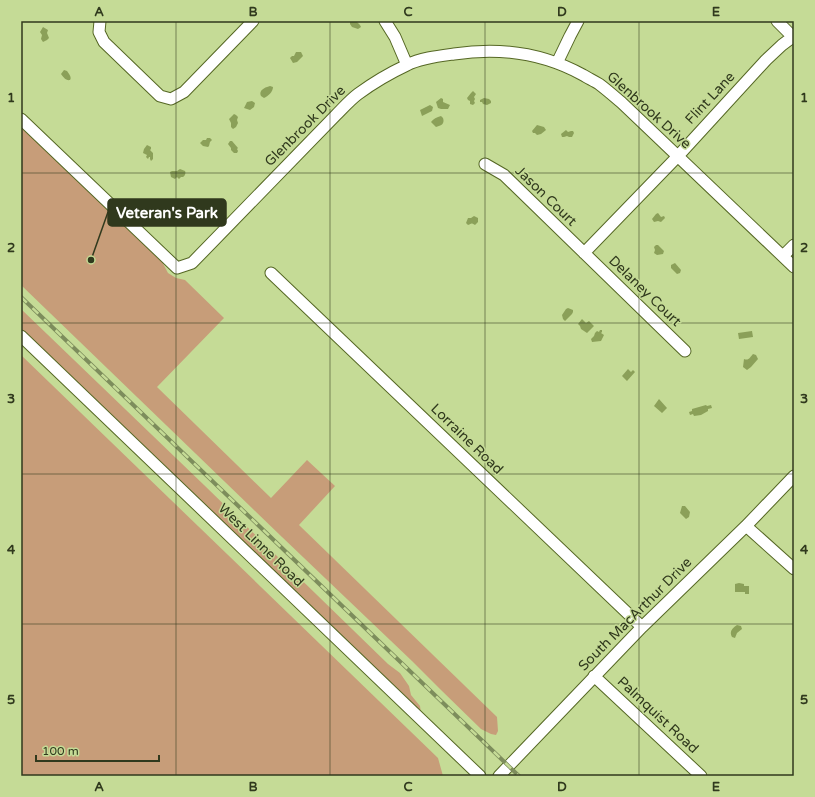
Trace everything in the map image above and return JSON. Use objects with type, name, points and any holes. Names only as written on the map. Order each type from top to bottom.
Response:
[{"type":"street","points":[[100,27],[104,42],[160,96],[171,99],[184,92],[253,21]]},
{"type":"street","points":[[385,21],[395,37],[407,65]]},
{"type":"street","points":[[557,63],[578,21]]},
{"type":"street","points":[[777,21],[793,36]]},
{"type":"street","name":"Flint Lane","points":[[584,253],[678,156],[766,60],[793,36]]},
{"type":"street","name":"Glenbrook Drive","points":[[21,119],[177,268],[192,263],[330,121],[357,95],[379,80],[418,60],[439,56],[472,51],[499,51],[528,54],[571,69],[598,84],[622,103],[794,267]]},
{"type":"street","name":"Jason Court","points":[[485,164],[504,176],[584,253]]},
{"type":"street","points":[[783,256],[794,245]]},
{"type":"street","name":"Delaney Court","points":[[584,253],[685,351]]},
{"type":"street","name":"Lorraine Road","points":[[271,273],[642,627]]},
{"type":"street","name":"West Linne Road","points":[[21,336],[480,776]]},
{"type":"street","name":"South MacArthur Drive","points":[[499,776],[642,627],[746,526],[794,476]]},
{"type":"street","points":[[746,526],[794,569]]},
{"type":"street","name":"Palmquist Road","points":[[594,676],[701,776]]},
{"type":"shaded area","points":[[351,21],[356,21],[361,27],[358,29],[352,27],[350,24]]},
{"type":"shaded area","points":[[43,27],[48,30],[47,33],[49,38],[43,42],[40,32]]},
{"type":"shaded area","points":[[296,52],[301,52],[303,56],[297,62],[293,63],[290,58],[294,56]]},
{"type":"shaded area","points":[[64,70],[69,74],[71,78],[70,80],[66,79],[61,74]]},
{"type":"shaded area","points":[[270,86],[273,87],[270,94],[264,98],[261,96],[261,90]]},
{"type":"shaded area","points":[[473,91],[476,94],[474,97],[475,103],[473,105],[470,104],[470,101],[467,98]]},
{"type":"shaded area","points":[[441,98],[443,99],[443,102],[450,105],[448,109],[438,108],[436,102]]},
{"type":"shaded area","points":[[484,98],[489,99],[491,103],[487,105],[480,102],[480,100]]},
{"type":"shaded area","points":[[252,101],[255,103],[254,107],[250,110],[244,108],[247,102]]},
{"type":"shaded area","points":[[430,105],[433,107],[432,111],[422,116],[420,110]]},
{"type":"shaded area","points":[[234,114],[238,117],[238,123],[233,129],[229,119]]},
{"type":"shaded area","points":[[441,116],[443,118],[443,123],[436,127],[431,122],[435,118]]},
{"type":"shaded area","points":[[21,124],[160,258],[168,273],[176,278],[185,280],[224,318],[157,387],[271,498],[307,460],[335,486],[299,525],[497,717],[498,731],[496,735],[481,729],[21,285]]},
{"type":"shaded area","points":[[537,125],[544,127],[546,130],[537,135],[533,133],[532,131]]},
{"type":"shaded area","points":[[566,130],[568,132],[573,131],[574,133],[572,137],[562,137],[561,134]]},
{"type":"shaded area","points":[[207,138],[212,140],[208,147],[203,146],[200,143]]},
{"type":"shaded area","points":[[232,141],[238,148],[237,153],[234,153],[231,150],[228,144]]},
{"type":"shaded area","points":[[147,145],[151,147],[150,150],[153,153],[153,159],[151,161],[150,157],[148,159],[146,157],[147,155],[143,153]]},
{"type":"shaded area","points":[[180,169],[185,171],[184,177],[179,179],[177,177],[175,179],[171,177],[170,172]]},
{"type":"shaded area","points":[[658,213],[661,217],[664,216],[665,218],[661,222],[654,222],[652,219]]},
{"type":"shaded area","points":[[474,216],[478,218],[478,222],[475,225],[472,223],[468,225],[466,223],[468,218]]},
{"type":"shaded area","points":[[656,245],[664,251],[663,254],[657,255],[654,253],[654,247]]},
{"type":"shaded area","points":[[675,263],[681,270],[680,273],[677,274],[671,268],[671,265]]},
{"type":"shaded area","points":[[568,308],[573,310],[573,312],[565,321],[562,315]]},
{"type":"shaded area","points":[[21,309],[388,664],[400,673],[409,686],[411,695],[420,706],[421,713],[21,330]]},
{"type":"shaded area","points":[[582,319],[586,323],[589,321],[594,326],[587,333],[581,329],[578,324]]},
{"type":"shaded area","points":[[602,330],[601,333],[604,335],[601,341],[592,342],[591,339],[595,333],[597,331],[599,332]]},
{"type":"shaded area","points":[[752,331],[753,337],[739,339],[738,333]]},
{"type":"shaded area","points":[[753,354],[756,355],[758,359],[747,370],[743,367],[744,359],[748,359]]},
{"type":"shaded area","points":[[21,355],[438,758],[443,776],[21,776]]},
{"type":"shaded area","points":[[628,369],[631,372],[633,370],[635,372],[627,381],[622,376]]},
{"type":"shaded area","points":[[659,399],[667,408],[662,413],[654,406]]},
{"type":"shaded area","points":[[711,405],[712,408],[708,409],[708,411],[701,415],[690,415],[689,412],[692,411],[692,409]]},
{"type":"shaded area","points":[[682,506],[685,506],[690,512],[689,517],[686,519],[680,513]]},
{"type":"shaded area","points":[[735,584],[744,584],[744,586],[749,586],[749,594],[745,594],[745,592],[735,592]]},
{"type":"shaded area","points":[[737,625],[741,626],[742,629],[737,633],[735,638],[732,637],[731,632]]},
{"type":"railway","points":[[21,297],[519,776]]},
{"type":"place","name":"Veteran's Park","points":[[91,260]]}]
